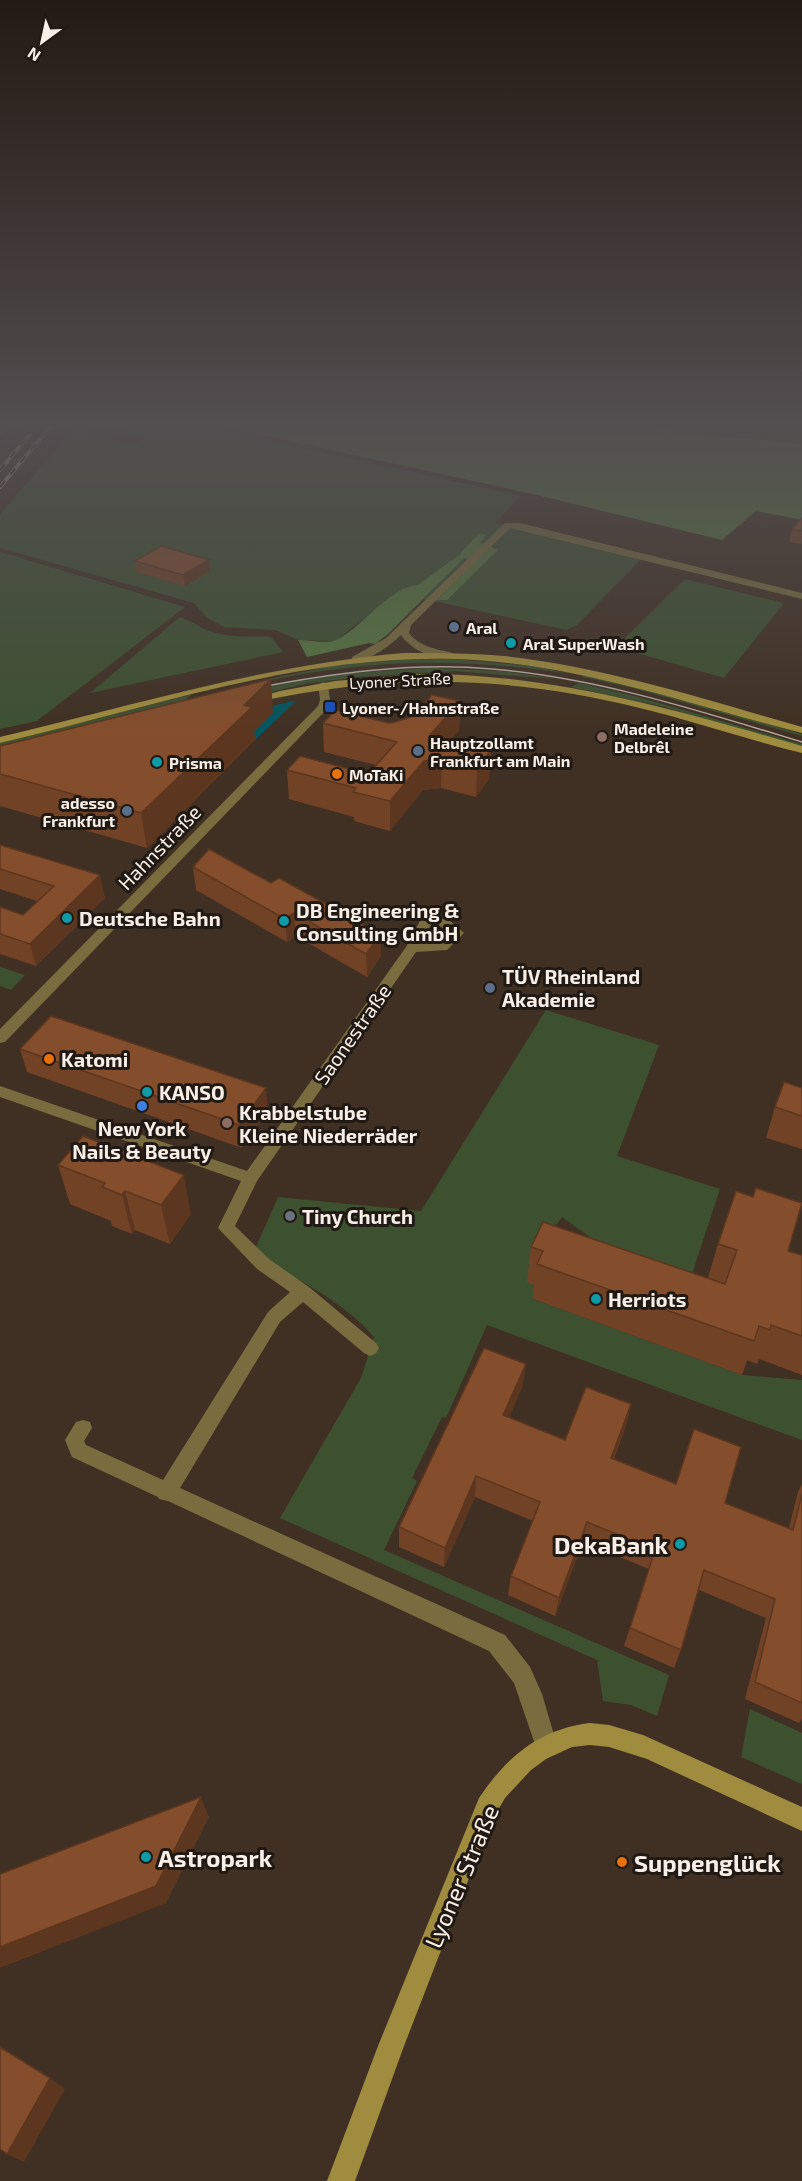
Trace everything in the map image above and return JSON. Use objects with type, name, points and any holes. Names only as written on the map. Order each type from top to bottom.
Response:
[{"type":"main road","name":"Lyoner Straße","points":[[0,740],[280,671],[356,659],[410,655],[448,656],[554,666],[613,678],[802,730]]},
{"type":"main road","points":[[539,685],[561,684],[576,680],[578,677],[573,672],[554,666]]},
{"type":"main road","name":"Lyoner Straße","points":[[243,702],[323,685],[416,676],[476,678],[539,685],[625,702],[802,750]]},
{"type":"main road","points":[[191,704],[193,696],[208,688]]},
{"type":"main road","name":"Lyoner Straße","points":[[341,2181],[391,2046],[487,1806],[521,1764],[546,1745],[580,1734],[609,1736],[657,1753],[802,1819]]},
{"type":"street","points":[[356,659],[386,643],[504,529]]},
{"type":"street","points":[[531,529],[802,596]]},
{"type":"street","points":[[406,624],[404,633],[411,642],[426,650],[448,656]]},
{"type":"street","name":"Hahnstraße","points":[[2,1032],[315,716],[326,700],[323,685]]},
{"type":"street","name":"Saonestraße","points":[[370,1348],[303,1292],[263,1264],[226,1228],[250,1178],[412,948]]},
{"type":"street","points":[[0,1091],[250,1178]]},
{"type":"street","points":[[166,1493],[274,1317],[303,1292]]},
{"type":"street","points":[[83,1428],[75,1440],[79,1451],[496,1643],[522,1676],[531,1694],[546,1745]]},
{"type":"green space","points":[[0,529],[518,529],[641,559],[577,625],[566,630],[397,593],[335,641],[298,640],[275,630],[224,627],[206,617],[194,603],[0,548]]},
{"type":"green space","points":[[676,529],[735,529],[722,540]]},
{"type":"green space","points":[[479,533],[486,535],[480,543],[498,550],[447,600],[437,600],[470,567],[474,560],[464,558],[388,634],[375,644],[369,643],[307,657],[298,640],[328,642],[346,635],[397,592],[418,585],[459,555]]},
{"type":"green space","points":[[0,552],[185,607],[37,721],[0,729]]},
{"type":"green space","points":[[685,579],[784,603],[724,678],[616,647]]},
{"type":"green space","points":[[180,617],[224,635],[271,637],[283,652],[90,693]]},
{"type":"green space","points":[[450,659],[534,666],[570,674],[474,664],[384,664],[294,676],[200,697],[277,677],[364,660]]},
{"type":"green space","points":[[434,668],[502,671],[565,680],[455,671],[358,677],[304,684],[213,706],[255,691],[310,679],[372,671]]},
{"type":"green space","points":[[583,674],[678,698],[802,734],[802,736],[633,688],[583,677]]},
{"type":"green space","points":[[579,683],[635,696],[802,744],[802,747],[660,706],[571,687]]},
{"type":"green space","points":[[193,694],[183,701],[0,747],[0,743]]},
{"type":"green space","points":[[0,967],[25,975],[11,990],[0,986]]},
{"type":"green space","points":[[546,1010],[659,1045],[617,1156],[720,1189],[692,1274],[598,1243],[562,1217],[549,1234],[533,1299],[742,1375],[802,1380],[802,1440],[487,1325],[446,1418],[442,1417],[412,1478],[417,1481],[384,1550],[669,1675],[657,1716],[631,1705],[603,1701],[597,1660],[280,1518],[361,1378],[374,1337],[334,1301],[253,1254],[278,1197],[421,1211]]},
{"type":"green space","points":[[750,1709],[802,1733],[802,1784],[741,1757]]},
{"type":"water","points":[[295,702],[255,740],[247,738],[272,714],[158,735]]},
{"type":"building","points":[[161,546],[209,560],[183,575],[135,561]]},
{"type":"building","points":[[271,679],[244,705],[252,707],[141,813],[0,774],[0,746]]},
{"type":"building","points":[[432,695],[460,701],[430,735],[491,750],[477,768],[442,759],[424,761],[390,801],[353,792],[356,788],[287,770],[300,756],[368,774],[397,742],[323,723],[336,710],[389,723],[399,721],[413,716]]},
{"type":"building","points":[[0,845],[100,875],[30,944],[0,934],[0,907],[23,915],[54,886],[0,869]]},
{"type":"building","points":[[209,849],[271,883],[279,878],[381,934],[366,954],[294,913],[285,919],[193,867]]},
{"type":"building","points":[[51,1016],[266,1088],[239,1125],[20,1049]]},
{"type":"building","points":[[784,1082],[802,1088],[802,1116],[775,1107]]},
{"type":"building","points":[[83,1136],[184,1175],[161,1205],[125,1191],[122,1195],[102,1187],[105,1183],[58,1165]]},
{"type":"building","points":[[756,1188],[802,1203],[788,1251],[802,1255],[802,1336],[771,1325],[770,1330],[759,1326],[754,1341],[537,1264],[543,1251],[531,1247],[543,1222],[725,1284],[737,1250],[718,1244],[736,1191],[753,1197]]},
{"type":"building","name":"DekaBank","points":[[484,1348],[526,1364],[503,1415],[565,1440],[586,1387],[631,1404],[611,1458],[676,1484],[694,1429],[741,1447],[725,1503],[793,1530],[802,1494],[802,1703],[755,1682],[775,1599],[704,1570],[681,1650],[630,1628],[655,1550],[587,1522],[559,1598],[511,1576],[540,1502],[476,1476],[445,1548],[399,1527]]},
{"type":"building","name":"Astropark","points":[[201,1797],[156,1886],[0,1947],[0,1874]]},
{"type":"building","points":[[0,2047],[50,2078],[7,2154],[0,2149]]},
{"type":"tram line","points":[[256,688],[373,670],[433,667],[492,669],[532,673],[610,688],[802,742]]},
{"type":"place","name":"Aral","points":[[454,627]]},
{"type":"place","name":"Aral SuperWash","points":[[511,643]]},
{"type":"place","name":"Lyoner-/Hahnstraße","points":[[330,707]]},
{"type":"place","name":"Madeleine Delbrêl","points":[[602,737]]},
{"type":"place","name":"Hauptzollamt Frankfurt am Main","points":[[418,751]]},
{"type":"place","name":"Prisma","points":[[157,762]]},
{"type":"place","name":"MoTaKi","points":[[337,774]]},
{"type":"place","name":"adesso Frankfurt","points":[[127,811]]},
{"type":"place","name":"Deutsche Bahn","points":[[67,918]]},
{"type":"place","name":"DB Engineering & Consulting GmbH","points":[[284,921]]},
{"type":"place","name":"TÜV Rheinland Akademie","points":[[490,988]]},
{"type":"place","name":"Katomi","points":[[49,1059]]},
{"type":"place","name":"KANSO","points":[[147,1092]]},
{"type":"place","name":"New York Nails & Beauty","points":[[142,1106]]},
{"type":"place","name":"Krabbelstube Kleine Niederräder","points":[[227,1123]]},
{"type":"place","name":"Tiny Church","points":[[290,1216]]},
{"type":"place","name":"Herriots","points":[[596,1299]]},
{"type":"place","name":"DekaBank","points":[[680,1544]]},
{"type":"place","name":"Astropark","points":[[146,1857]]},
{"type":"place","name":"Suppenglück","points":[[622,1862]]}]
